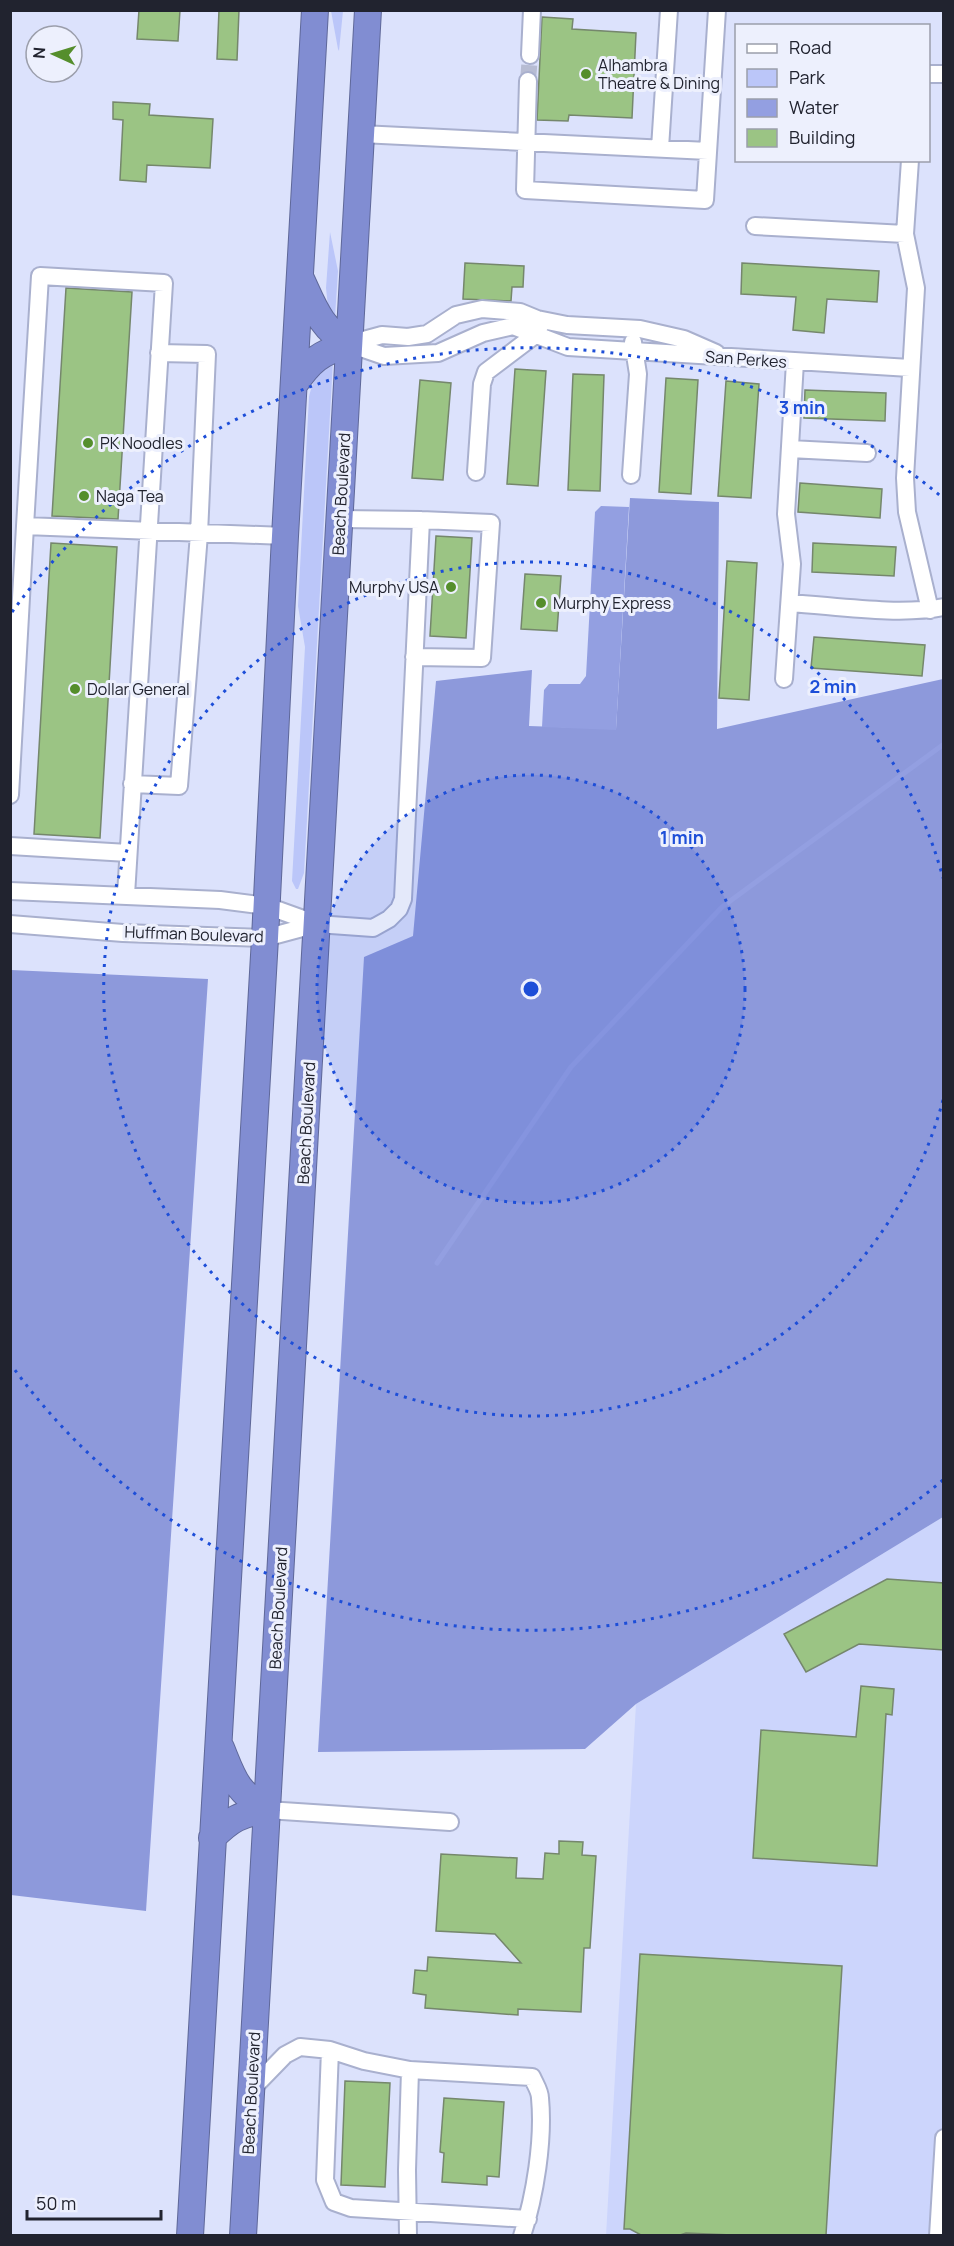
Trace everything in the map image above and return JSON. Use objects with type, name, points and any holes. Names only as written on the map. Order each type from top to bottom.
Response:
[{"type":"highway","points":[[190,2235],[267,906],[285,536],[315,10]]},
{"type":"highway","name":"Beach Boulevard","points":[[243,2235],[368,10]]},
{"type":"highway","points":[[300,277],[319,317],[334,336],[350,344]]},
{"type":"highway","points":[[294,386],[309,364],[325,352],[350,344]]},
{"type":"highway","points":[[217,1739],[235,1784],[248,1798],[267,1809]]},
{"type":"highway","points":[[212,1838],[228,1821],[244,1814],[267,1809]]},
{"type":"street","points":[[530,55],[532,10]]},
{"type":"street","points":[[660,148],[669,10]]},
{"type":"street","points":[[528,81],[525,190],[705,200],[717,10]]},
{"type":"street","points":[[361,134],[708,151]]},
{"type":"street","points":[[790,603],[900,610],[937,608],[907,512],[905,478],[916,288],[905,234],[910,162]]},
{"type":"street","points":[[755,226],[905,234]]},
{"type":"street","points":[[10,795],[40,276],[164,284],[126,895]]},
{"type":"street","points":[[350,344],[382,335],[408,337],[427,334],[456,315],[482,309],[520,312],[539,328]]},
{"type":"street","points":[[476,472],[482,384],[486,372],[539,328],[567,325],[631,329],[684,339],[728,358]]},
{"type":"street","name":"San Perkes","points":[[350,344],[384,356],[438,353],[483,333],[513,326],[539,328],[568,347],[795,362],[786,514],[792,564],[784,679]]},
{"type":"street","points":[[631,329],[638,374],[631,475]]},
{"type":"street","points":[[132,784],[180,786],[199,534],[207,354],[159,353]]},
{"type":"street","points":[[795,362],[910,368]]},
{"type":"street","points":[[790,448],[867,453]]},
{"type":"street","points":[[340,519],[491,523],[482,658],[414,657]]},
{"type":"street","points":[[317,924],[373,928],[389,919],[399,909],[403,899],[421,520]]},
{"type":"street","points":[[25,526],[285,536]]},
{"type":"street","points":[[10,846],[128,853]]},
{"type":"street","name":"Huffman Boulevard","points":[[10,891],[220,900],[267,906],[317,924]]},
{"type":"street","name":"Huffman Boulevard","points":[[10,924],[146,934],[265,938],[317,924]]},
{"type":"street","points":[[267,1809],[450,1822]]},
{"type":"street","points":[[251,2091],[285,2055],[300,2047],[330,2050],[364,2061],[410,2070],[532,2077],[540,2096],[540,2146],[528,2219],[522,2235]]},
{"type":"street","points":[[330,2050],[325,2180],[334,2202],[351,2208],[528,2219]]},
{"type":"street","points":[[408,2235],[410,2070]]},
{"type":"street","points":[[938,2235],[944,2138]]},
{"type":"shaded area","points":[[630,498],[719,502],[717,729],[943,679],[943,1517],[636,1704],[585,1749],[318,1752],[364,957],[413,936],[436,681],[532,670],[529,726],[616,729]]},
{"type":"shaded area","points":[[11,970],[208,979],[146,1911],[11,1895]]},
{"type":"shaded area","points":[[943,1517],[943,2235],[606,2236],[636,1704]]},
{"type":"green space","points":[[331,11],[343,11],[339,51],[338,49]]},
{"type":"green space","points":[[330,232],[338,271],[335,317],[328,307],[326,288]]},
{"type":"green space","points":[[333,361],[304,873],[296,889],[292,881],[305,647],[298,606],[309,397],[312,386],[323,367]]},
{"type":"water","points":[[601,506],[629,507],[616,730],[542,727],[544,690],[549,684],[580,684],[586,676],[595,512]]},
{"type":"building","points":[[139,10],[180,10],[178,41],[137,39]]},
{"type":"building","points":[[219,10],[239,10],[237,60],[217,59]]},
{"type":"building","name":"Alhambra Theatre & Dining","points":[[542,17],[573,19],[572,29],[636,33],[632,118],[569,115],[568,121],[537,120]]},
{"type":"building","points":[[113,102],[150,104],[149,115],[213,119],[210,168],[147,165],[146,182],[120,180],[123,120],[113,119]]},
{"type":"building","points":[[465,263],[524,266],[523,287],[512,287],[511,301],[463,299]]},
{"type":"building","points":[[742,263],[879,271],[877,302],[827,299],[824,333],[793,330],[796,297],[741,294]]},
{"type":"building","points":[[66,288],[132,292],[118,519],[52,516]]},
{"type":"building","points":[[515,369],[546,371],[538,486],[507,484]]},
{"type":"building","points":[[573,374],[604,375],[600,491],[568,490]]},
{"type":"building","points":[[666,378],[698,380],[691,494],[659,492]]},
{"type":"building","points":[[420,380],[451,383],[443,480],[412,478]]},
{"type":"building","points":[[726,381],[759,384],[751,498],[718,496]]},
{"type":"building","points":[[805,390],[886,393],[885,421],[804,418]]},
{"type":"building","points":[[800,483],[882,489],[880,518],[798,512]]},
{"type":"building","name":"Murphy USA","points":[[436,536],[472,538],[466,638],[430,636]]},
{"type":"building","points":[[51,543],[117,547],[100,838],[34,834]]},
{"type":"building","points":[[813,543],[896,547],[894,576],[812,572]]},
{"type":"building","points":[[727,561],[757,563],[749,700],[719,698]]},
{"type":"building","name":"Murphy Express","points":[[525,574],[561,576],[557,631],[521,629]]},
{"type":"building","points":[[814,637],[925,645],[922,676],[811,668]]},
{"type":"building","points":[[887,1579],[944,1583],[944,1650],[859,1644],[806,1672],[784,1634]]},
{"type":"building","points":[[861,1686],[894,1689],[892,1715],[886,1714],[877,1866],[753,1858],[761,1730],[856,1737]]},
{"type":"building","points":[[559,1841],[583,1842],[582,1855],[596,1856],[590,1948],[584,1948],[581,2012],[518,2009],[518,2015],[425,2008],[426,1995],[413,1993],[415,1970],[427,1971],[428,1957],[521,1963],[495,1934],[436,1931],[441,1854],[517,1858],[516,1878],[543,1879],[545,1853],[559,1854]]},
{"type":"building","points":[[640,1954],[842,1966],[826,2235],[686,2233],[641,2235],[630,2229],[624,2229]]},
{"type":"building","points":[[345,2081],[390,2083],[385,2187],[341,2185]]},
{"type":"building","points":[[444,2098],[504,2102],[499,2177],[487,2176],[487,2185],[442,2182],[444,2153],[440,2152]]},
{"type":"waterway","points":[[437,1263],[571,1067],[722,907],[944,744]]},
{"type":"tunnel","points":[[528,81],[530,55]]},
{"type":"place","name":"Alhambra Theatre & Dining","points":[[586,74]]},
{"type":"place","name":"PK Noodles","points":[[88,443]]},
{"type":"place","name":"Naga Tea","points":[[84,496]]},
{"type":"place","name":"Murphy USA","points":[[451,587]]},
{"type":"place","name":"Murphy Express","points":[[541,603]]},
{"type":"place","name":"Dollar General","points":[[75,689]]}]
